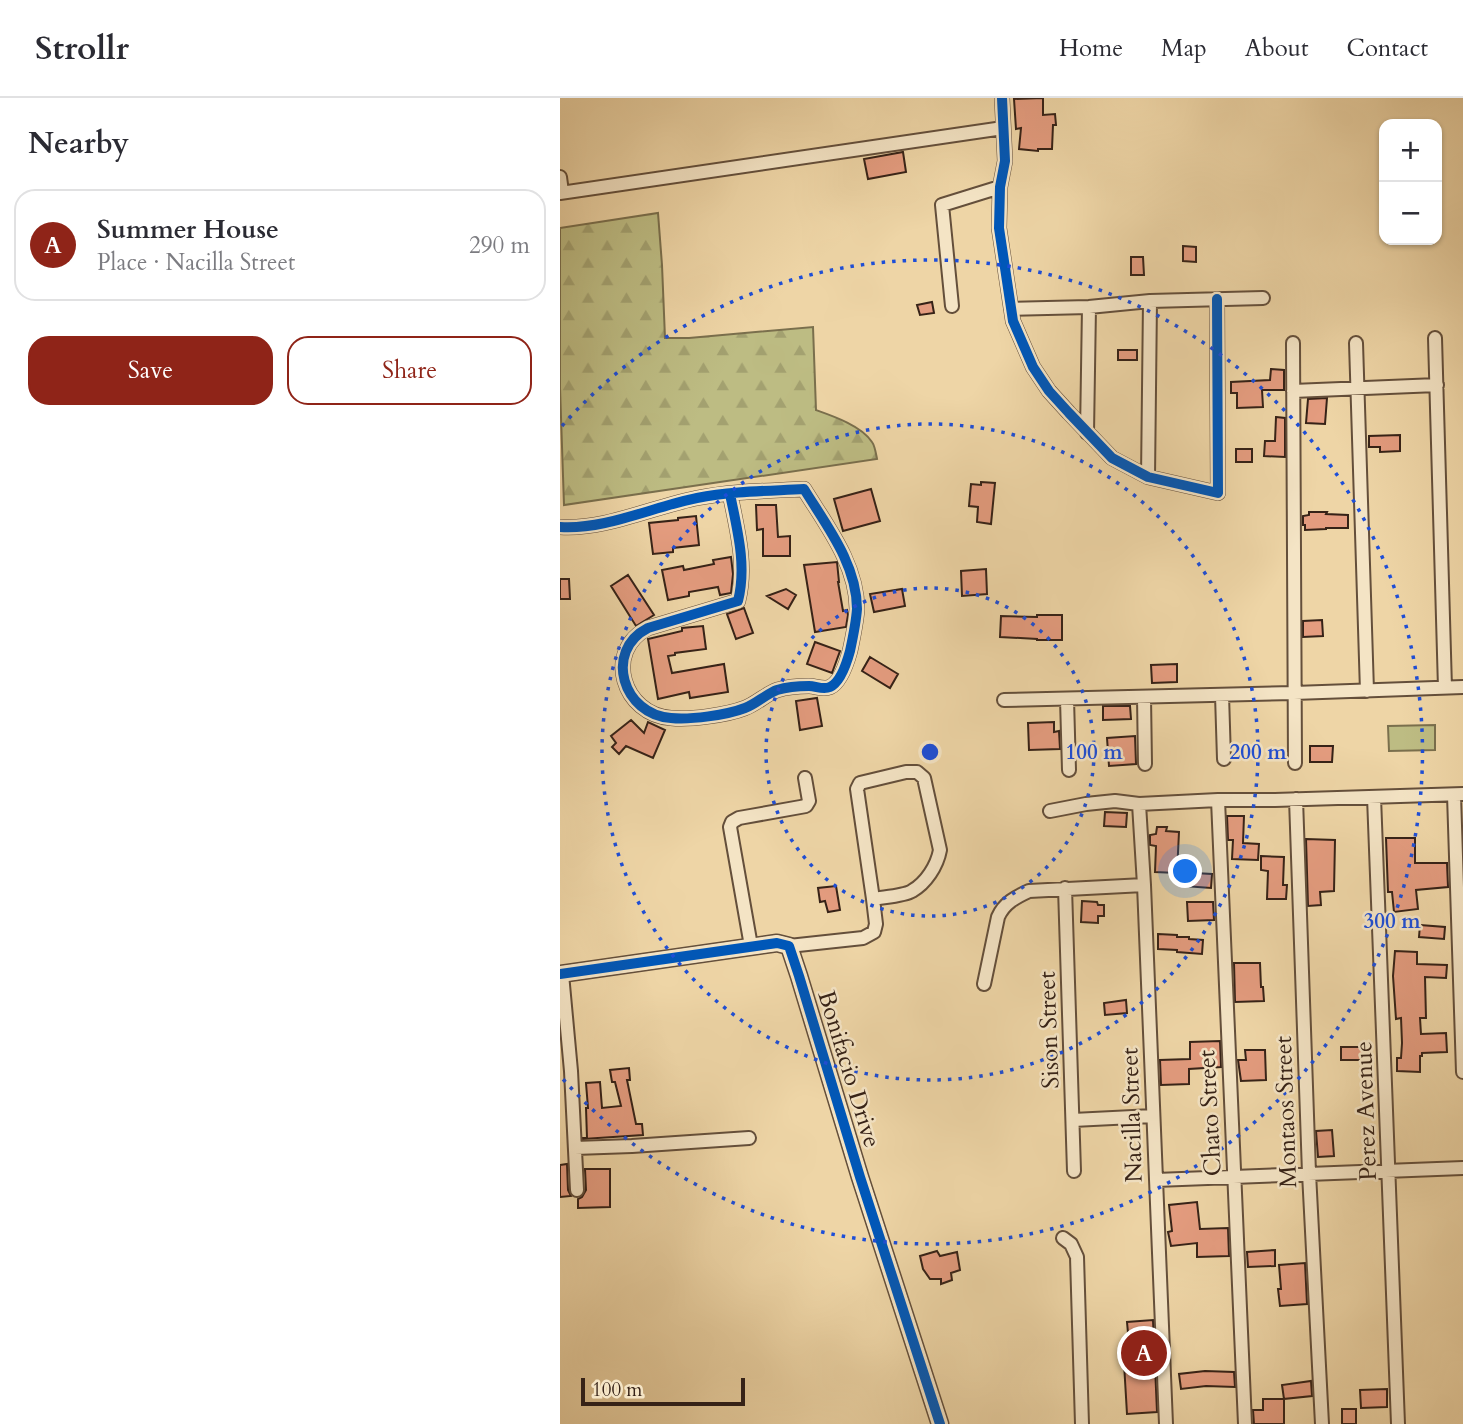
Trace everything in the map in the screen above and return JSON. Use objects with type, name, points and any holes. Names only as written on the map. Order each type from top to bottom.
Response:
[{"type":"street","points":[[1002,98],[1005,161],[1000,187],[999,229],[1013,321],[1033,367],[1049,391],[1112,458],[1148,477],[1218,493],[1217,299]]},
{"type":"street","points":[[560,177],[561,193],[1003,128]]},
{"type":"street","points":[[951,306],[942,205],[1000,187]]},
{"type":"street","points":[[1011,309],[1263,298]]},
{"type":"street","points":[[1148,477],[1150,302]]},
{"type":"street","points":[[1087,432],[1089,307]]},
{"type":"street","points":[[1435,338],[1445,688]]},
{"type":"street","points":[[1293,343],[1295,763]]},
{"type":"street","points":[[1356,343],[1367,691]]},
{"type":"street","points":[[1293,391],[1437,386]]},
{"type":"street","points":[[560,527],[589,526],[699,498],[730,494],[804,489],[850,568],[857,608],[847,660],[832,686],[808,686],[776,691],[744,708],[713,715],[671,718],[659,716],[640,707],[626,686],[623,659],[628,644],[636,634],[738,601],[742,579],[740,540],[730,494]]},
{"type":"street","points":[[1004,700],[1294,694],[1463,687]]},
{"type":"street","points":[[1222,695],[1224,759]]},
{"type":"street","points":[[1144,697],[1145,764]]},
{"type":"street","points":[[1066,699],[1069,770]]},
{"type":"street","points":[[578,1190],[571,1071],[561,974],[751,946],[777,943],[789,947],[863,938],[874,932],[876,923],[857,789],[860,783],[917,772],[924,778],[940,850],[937,861],[924,880],[911,892],[873,899]]},
{"type":"street","points":[[751,946],[730,827],[732,821],[739,818],[806,806],[809,801],[805,778]]},
{"type":"street","points":[[1050,811],[1115,801],[1139,804],[1459,795],[1463,1069]]},
{"type":"street","name":"Perez Avenue","points":[[1374,797],[1398,1424]]},
{"type":"street","name":"Montaos Street","points":[[1296,799],[1309,1173],[1322,1424]]},
{"type":"street","name":"Chato Street","points":[[1217,800],[1245,1424]]},
{"type":"street","name":"Nacilla Street","points":[[1139,804],[1166,1424]]},
{"type":"street","points":[[984,984],[998,917],[1001,909],[1014,898],[1029,891],[1144,885]]},
{"type":"street","name":"Sison Street","points":[[1065,888],[1074,1171]]},
{"type":"street","name":"Bonifacio Drive","points":[[789,947],[940,1424]]},
{"type":"street","points":[[1073,1121],[1153,1116]]},
{"type":"street","points":[[575,1148],[749,1138]]},
{"type":"street","points":[[1156,1180],[1463,1168]]},
{"type":"street","points":[[1063,1238],[1072,1244],[1077,1257],[1082,1424]]},
{"type":"green space","points":[[658,213],[665,338],[813,327],[816,410],[847,422],[861,431],[873,444],[877,459],[564,505],[560,388],[560,228]]},
{"type":"green space","points":[[1435,725],[1435,750],[1389,751],[1388,726]]},
{"type":"building","points":[[1043,98],[1043,115],[1055,114],[1052,149],[1019,149],[1021,128],[1016,129],[1014,99]]},
{"type":"building","points":[[903,152],[906,172],[868,179],[864,159]]},
{"type":"building","points":[[1183,246],[1196,247],[1196,262],[1183,261]]},
{"type":"building","points":[[1131,257],[1143,257],[1144,275],[1131,275]]},
{"type":"building","points":[[932,302],[934,313],[920,315],[917,305]]},
{"type":"building","points":[[1118,350],[1137,350],[1137,360],[1118,360]]},
{"type":"building","points":[[1271,369],[1284,370],[1284,390],[1262,390],[1263,407],[1237,408],[1237,393],[1231,393],[1231,382],[1270,380]]},
{"type":"building","points":[[1327,398],[1325,424],[1306,423],[1308,399]]},
{"type":"building","points":[[1276,417],[1285,418],[1285,457],[1264,456],[1265,441],[1275,441]]},
{"type":"building","points":[[1400,435],[1400,451],[1380,452],[1380,447],[1369,447],[1369,436]]},
{"type":"building","points":[[1236,449],[1252,449],[1252,462],[1236,462]]},
{"type":"building","points":[[981,482],[995,483],[991,524],[977,522],[978,507],[969,506],[971,484],[981,485]]},
{"type":"building","points":[[871,489],[880,521],[843,531],[834,499]]},
{"type":"building","points":[[756,505],[776,505],[778,537],[790,536],[790,556],[763,556],[763,529],[757,530]]},
{"type":"building","points":[[1309,512],[1348,515],[1348,528],[1305,530],[1303,516],[1309,515]]},
{"type":"building","points":[[696,516],[699,545],[653,554],[649,523]]},
{"type":"building","points":[[731,557],[731,593],[720,595],[718,587],[689,592],[689,596],[668,600],[662,570],[683,566],[684,570],[714,564],[713,560]]},
{"type":"building","points":[[837,562],[843,611],[847,610],[848,615],[846,627],[815,632],[804,565]]},
{"type":"building","points":[[986,569],[987,594],[962,596],[961,571]]},
{"type":"building","points":[[628,575],[654,615],[636,626],[611,586]]},
{"type":"building","points":[[560,579],[569,579],[570,599],[560,599]]},
{"type":"building","points":[[786,589],[796,595],[788,609],[767,596]]},
{"type":"building","points":[[902,589],[905,606],[874,612],[870,594]]},
{"type":"building","points":[[744,608],[753,633],[736,639],[727,614]]},
{"type":"building","points":[[1062,615],[1062,640],[1000,637],[1001,616]]},
{"type":"building","points":[[1322,620],[1323,636],[1303,637],[1303,621]]},
{"type":"building","points":[[703,626],[706,649],[668,656],[672,673],[724,664],[728,692],[690,698],[689,692],[658,699],[648,639],[682,631],[682,628]]},
{"type":"building","points":[[815,642],[840,651],[832,673],[807,664]]},
{"type":"building","points":[[870,657],[898,674],[890,688],[862,671]]},
{"type":"building","points":[[1177,664],[1177,682],[1152,683],[1151,665]]},
{"type":"building","points":[[817,698],[822,726],[800,730],[796,701]]},
{"type":"building","points":[[1103,706],[1130,706],[1131,719],[1103,720]]},
{"type":"building","points":[[631,720],[644,733],[648,722],[665,730],[653,758],[626,746],[619,754],[612,747],[616,743],[611,736]]},
{"type":"building","points":[[1054,722],[1054,732],[1059,731],[1060,749],[1029,750],[1028,723]]},
{"type":"building","points":[[1135,736],[1136,764],[1109,766],[1107,738]]},
{"type":"building","points":[[1310,746],[1333,746],[1332,762],[1310,762]]},
{"type":"building","points":[[1105,812],[1127,813],[1126,827],[1104,826]]},
{"type":"building","points":[[1227,816],[1244,816],[1243,843],[1259,844],[1258,860],[1232,859],[1233,840],[1228,840]]},
{"type":"building","points":[[1157,827],[1167,827],[1166,831],[1179,832],[1177,873],[1155,872],[1156,846],[1150,845],[1150,835],[1156,834]]},
{"type":"building","points":[[1386,838],[1415,838],[1415,863],[1447,863],[1448,887],[1416,890],[1418,909],[1394,912],[1392,892],[1388,892]]},
{"type":"building","points":[[1306,839],[1335,840],[1334,891],[1320,892],[1321,905],[1308,906]]},
{"type":"building","points":[[1261,856],[1284,857],[1283,885],[1287,885],[1286,899],[1267,899],[1268,871],[1261,870]]},
{"type":"building","points":[[1184,874],[1212,874],[1211,888],[1184,886]]},
{"type":"building","points":[[836,886],[840,910],[828,912],[825,901],[820,902],[818,888]]},
{"type":"building","points":[[1082,901],[1104,905],[1104,916],[1098,916],[1098,923],[1081,922]]},
{"type":"building","points":[[1187,902],[1213,902],[1214,920],[1188,921]]},
{"type":"building","points":[[1420,925],[1445,927],[1444,939],[1419,937]]},
{"type":"building","points":[[1158,934],[1203,940],[1202,954],[1158,949]]},
{"type":"building","points":[[1395,951],[1417,952],[1417,964],[1447,965],[1446,978],[1425,977],[1426,1018],[1420,1018],[1421,1034],[1446,1033],[1447,1052],[1422,1053],[1420,1072],[1397,1071],[1397,1058],[1401,1058],[1402,1043],[1401,1018],[1396,1019],[1393,976]]},
{"type":"building","points":[[1234,963],[1260,963],[1264,1001],[1235,1002]]},
{"type":"building","points":[[1126,1000],[1127,1013],[1105,1015],[1104,1003]]},
{"type":"building","points":[[1220,1041],[1221,1067],[1189,1069],[1189,1084],[1161,1085],[1160,1060],[1190,1059],[1190,1042]]},
{"type":"building","points":[[1341,1047],[1365,1047],[1366,1051],[1369,1051],[1369,1060],[1341,1060]]},
{"type":"building","points":[[1245,1050],[1265,1050],[1266,1080],[1241,1081],[1238,1060],[1246,1060]]},
{"type":"building","points":[[629,1068],[630,1080],[627,1080],[636,1124],[642,1124],[643,1135],[583,1139],[587,1138],[586,1083],[600,1082],[602,1108],[621,1106],[610,1070]]},
{"type":"building","points":[[1332,1130],[1334,1156],[1318,1157],[1316,1131]]},
{"type":"building","points":[[567,1164],[568,1190],[571,1196],[560,1197],[560,1165]]},
{"type":"building","points":[[585,1169],[610,1169],[610,1207],[578,1208],[578,1199],[586,1190]]},
{"type":"building","points":[[1197,1202],[1200,1229],[1228,1228],[1229,1256],[1197,1257],[1197,1243],[1171,1246],[1168,1232],[1172,1231],[1169,1205]]},
{"type":"building","points":[[1275,1250],[1275,1266],[1248,1267],[1247,1252]]},
{"type":"building","points":[[937,1251],[940,1256],[957,1252],[960,1270],[951,1273],[952,1280],[941,1284],[941,1279],[930,1279],[923,1269],[920,1256]]},
{"type":"building","points":[[1305,1263],[1307,1304],[1280,1306],[1279,1265]]},
{"type":"building","points":[[1153,1320],[1157,1412],[1127,1414],[1124,1363],[1134,1362],[1132,1333],[1128,1333],[1127,1322]]},
{"type":"building","points":[[1234,1372],[1235,1387],[1181,1389],[1179,1374]]},
{"type":"building","points":[[1311,1381],[1312,1396],[1284,1399],[1282,1385]]},
{"type":"building","points":[[1387,1389],[1387,1407],[1361,1408],[1360,1390]]},
{"type":"building","points":[[1263,1399],[1284,1399],[1284,1424],[1254,1424],[1253,1410],[1263,1410]]},
{"type":"building","points":[[1342,1409],[1356,1409],[1356,1424],[1342,1424]]},
{"type":"cycle path","points":[[1002,98],[1005,161],[1000,187],[999,228],[1013,321],[1033,367],[1049,391],[1112,458],[1148,477],[1218,493],[1217,299]]},
{"type":"cycle path","points":[[560,527],[611,522],[710,496],[750,492],[804,489],[839,546],[856,592],[857,614],[850,651],[840,676],[830,687],[801,686],[781,689],[737,711],[688,718],[654,714],[641,706],[631,694],[623,666],[626,651],[634,638],[648,628],[738,601],[742,574],[738,534],[730,494]]},
{"type":"cycle path","points":[[560,974],[777,943],[789,946],[940,1424]]},
{"type":"place","name":"Summer House","points":[[1144,1353]]}]
